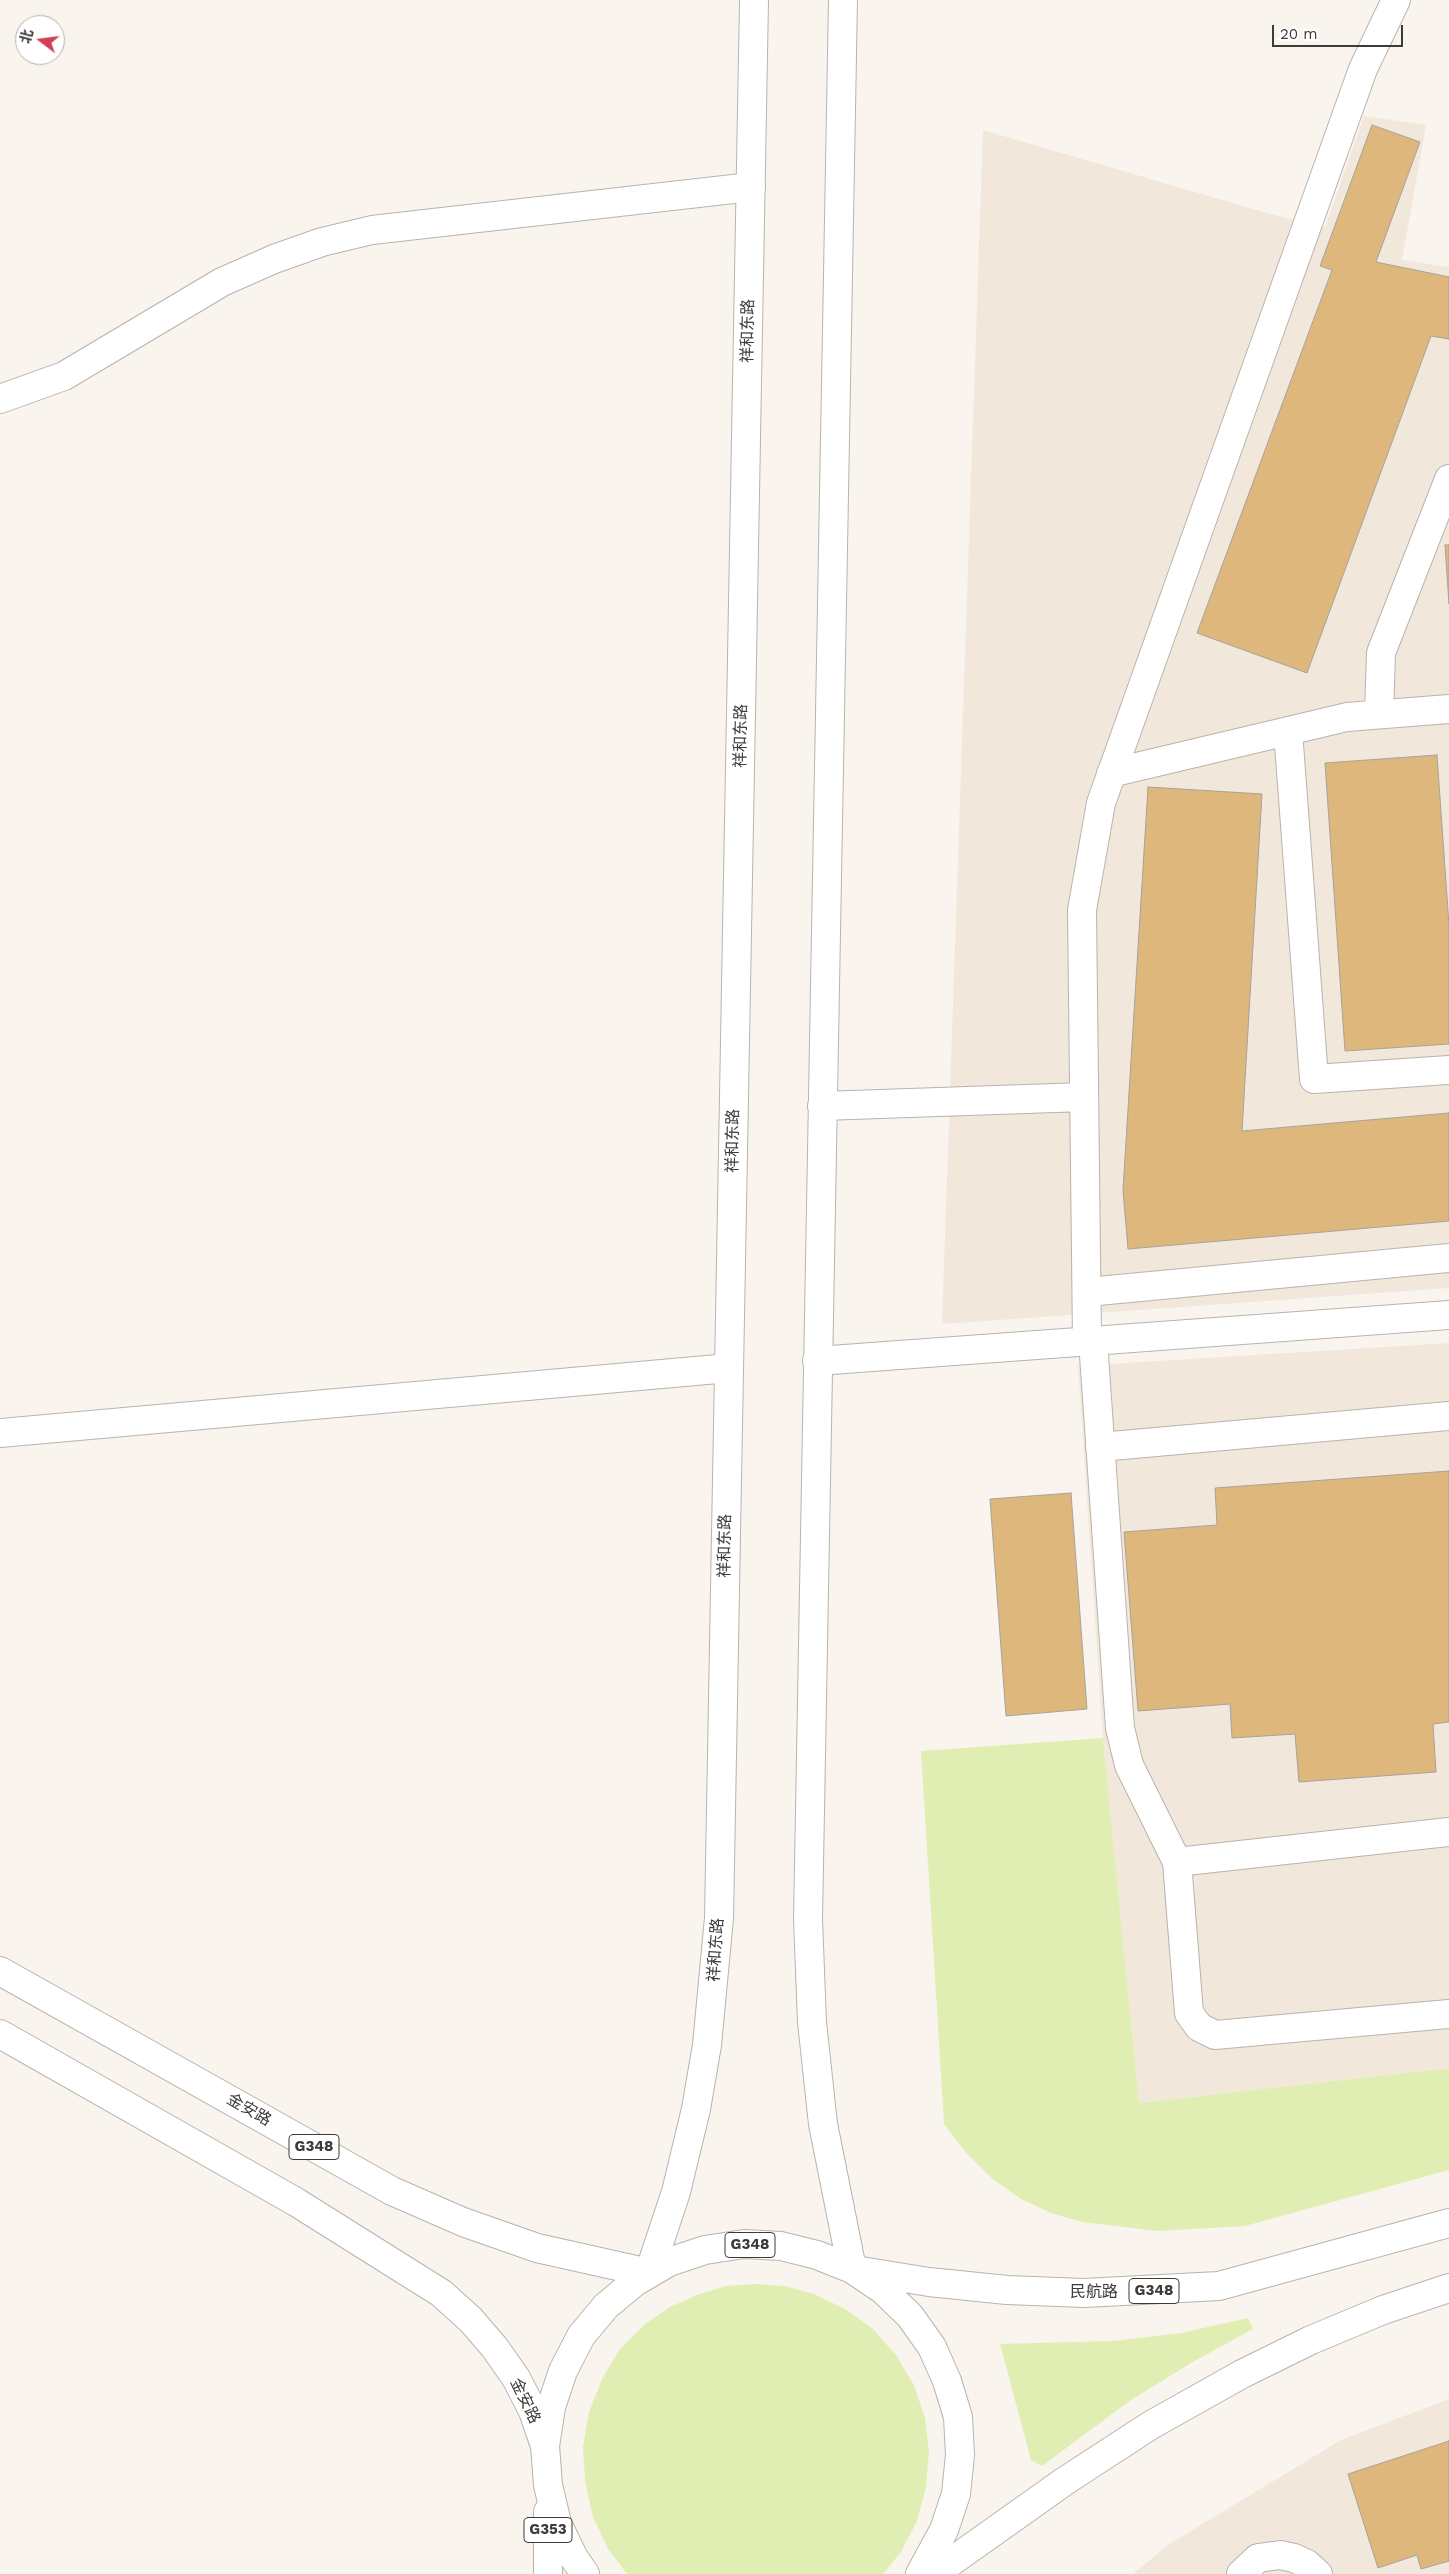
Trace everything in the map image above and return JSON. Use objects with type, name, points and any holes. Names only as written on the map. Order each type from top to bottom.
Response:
[{"type":"main road","name":"祥和东路","points":[[649,2273],[676,2192],[696,2109],[707,2046],[719,1918],[754,0]]},
{"type":"main road","points":[[843,0],[808,1919],[812,2022],[823,2124],[852,2269]]},
{"type":"main road","points":[[1396,0],[1363,69],[1101,802],[1082,910],[1087,1292],[1120,1728],[1129,1765],[1177,1862],[1189,2013],[1199,2027],[1215,2035],[1449,2014]]},
{"type":"main road","points":[[0,400],[64,376],[222,282],[274,258],[322,242],[372,230],[751,187]]},
{"type":"main road","points":[[1379,714],[1381,653],[1449,479]]},
{"type":"main road","points":[[1111,773],[1346,717],[1449,709]]},
{"type":"main road","points":[[1288,731],[1314,1079],[1449,1070]]},
{"type":"main road","points":[[822,1106],[1084,1098]]},
{"type":"main road","points":[[1087,1292],[1449,1258]]},
{"type":"main road","points":[[817,1361],[1449,1315]]},
{"type":"main road","points":[[0,1432],[729,1368]]},
{"type":"main road","points":[[1100,1448],[1449,1416]]},
{"type":"main road","points":[[1177,1862],[1449,1832]]},
{"type":"main road","name":"金安路","points":[[0,1971],[392,2191],[464,2222],[537,2248],[649,2273]]},
{"type":"main road","name":"金安路","points":[[0,2034],[296,2202],[441,2292],[471,2320],[496,2348],[533,2411],[546,2446]]},
{"type":"main road","name":"民航路","points":[[852,2269],[929,2282],[1006,2290],[1084,2293],[1219,2286],[1449,2224]]},
{"type":"main road","name":"G348","points":[[585,2574],[574,2558],[557,2523],[548,2485],[546,2446],[550,2407],[563,2371],[581,2336],[606,2306],[635,2282],[669,2262],[705,2250],[744,2244],[781,2246],[817,2254],[852,2269],[883,2290],[910,2316],[932,2347],[948,2381],[958,2417],[960,2455],[956,2494],[944,2530],[920,2574]]},
{"type":"main road","points":[[934,2574],[1065,2481],[1168,2415],[1242,2374],[1311,2340],[1383,2310],[1449,2288]]},
{"type":"main road","name":"G353","points":[[548,2485],[548,2574]]},
{"type":"main road","points":[[1241,2574],[1258,2558],[1280,2555],[1301,2561],[1318,2574]]},
{"type":"shaded area","points":[[1364,116],[1426,125],[1402,260],[1449,267],[1449,1288],[942,1324],[983,130],[1270,214],[1325,227]]},
{"type":"shaded area","points":[[1449,1343],[1449,2068],[1139,2103],[1103,1738],[1078,1366]]},
{"type":"shaded area","points":[[1449,2399],[1449,2574],[1133,2574],[1168,2545],[1341,2440]]},
{"type":"green space","points":[[1103,1738],[1139,2103],[1449,2068],[1449,2170],[1245,2226],[1158,2231],[1082,2222],[1051,2213],[1021,2199],[994,2180],[967,2154],[944,2124],[921,1751]]},
{"type":"green space","points":[[755,2284],[785,2286],[814,2294],[845,2309],[873,2329],[896,2355],[914,2385],[925,2418],[929,2452],[926,2488],[917,2521],[901,2552],[883,2574],[627,2574],[608,2549],[593,2517],[585,2482],[583,2447],[589,2412],[602,2379],[620,2349],[645,2324],[670,2307],[697,2295],[726,2286]]},
{"type":"green space","points":[[1248,2318],[1253,2329],[1191,2363],[1131,2400],[1042,2466],[1031,2460],[1000,2344],[1113,2341],[1181,2333]]},
{"type":"building","points":[[1372,125],[1420,142],[1376,262],[1449,277],[1449,339],[1431,336],[1307,673],[1197,633],[1332,270],[1320,266]]},
{"type":"building","points":[[1445,545],[1449,545],[1449,604]]},
{"type":"building","points":[[1437,755],[1449,925],[1449,1044],[1345,1051],[1325,763]]},
{"type":"building","points":[[1148,787],[1262,794],[1242,1131],[1449,1113],[1449,1221],[1128,1249],[1123,1190]]},
{"type":"building","points":[[1449,1471],[1449,1722],[1433,1724],[1436,1772],[1299,1782],[1295,1734],[1232,1738],[1230,1704],[1138,1711],[1124,1532],[1217,1525],[1215,1488]]},
{"type":"building","points":[[1071,1493],[1087,1709],[1006,1716],[990,1499]]},
{"type":"building","points":[[1449,2441],[1449,2561],[1421,2569],[1417,2555],[1378,2568],[1348,2474]]}]
